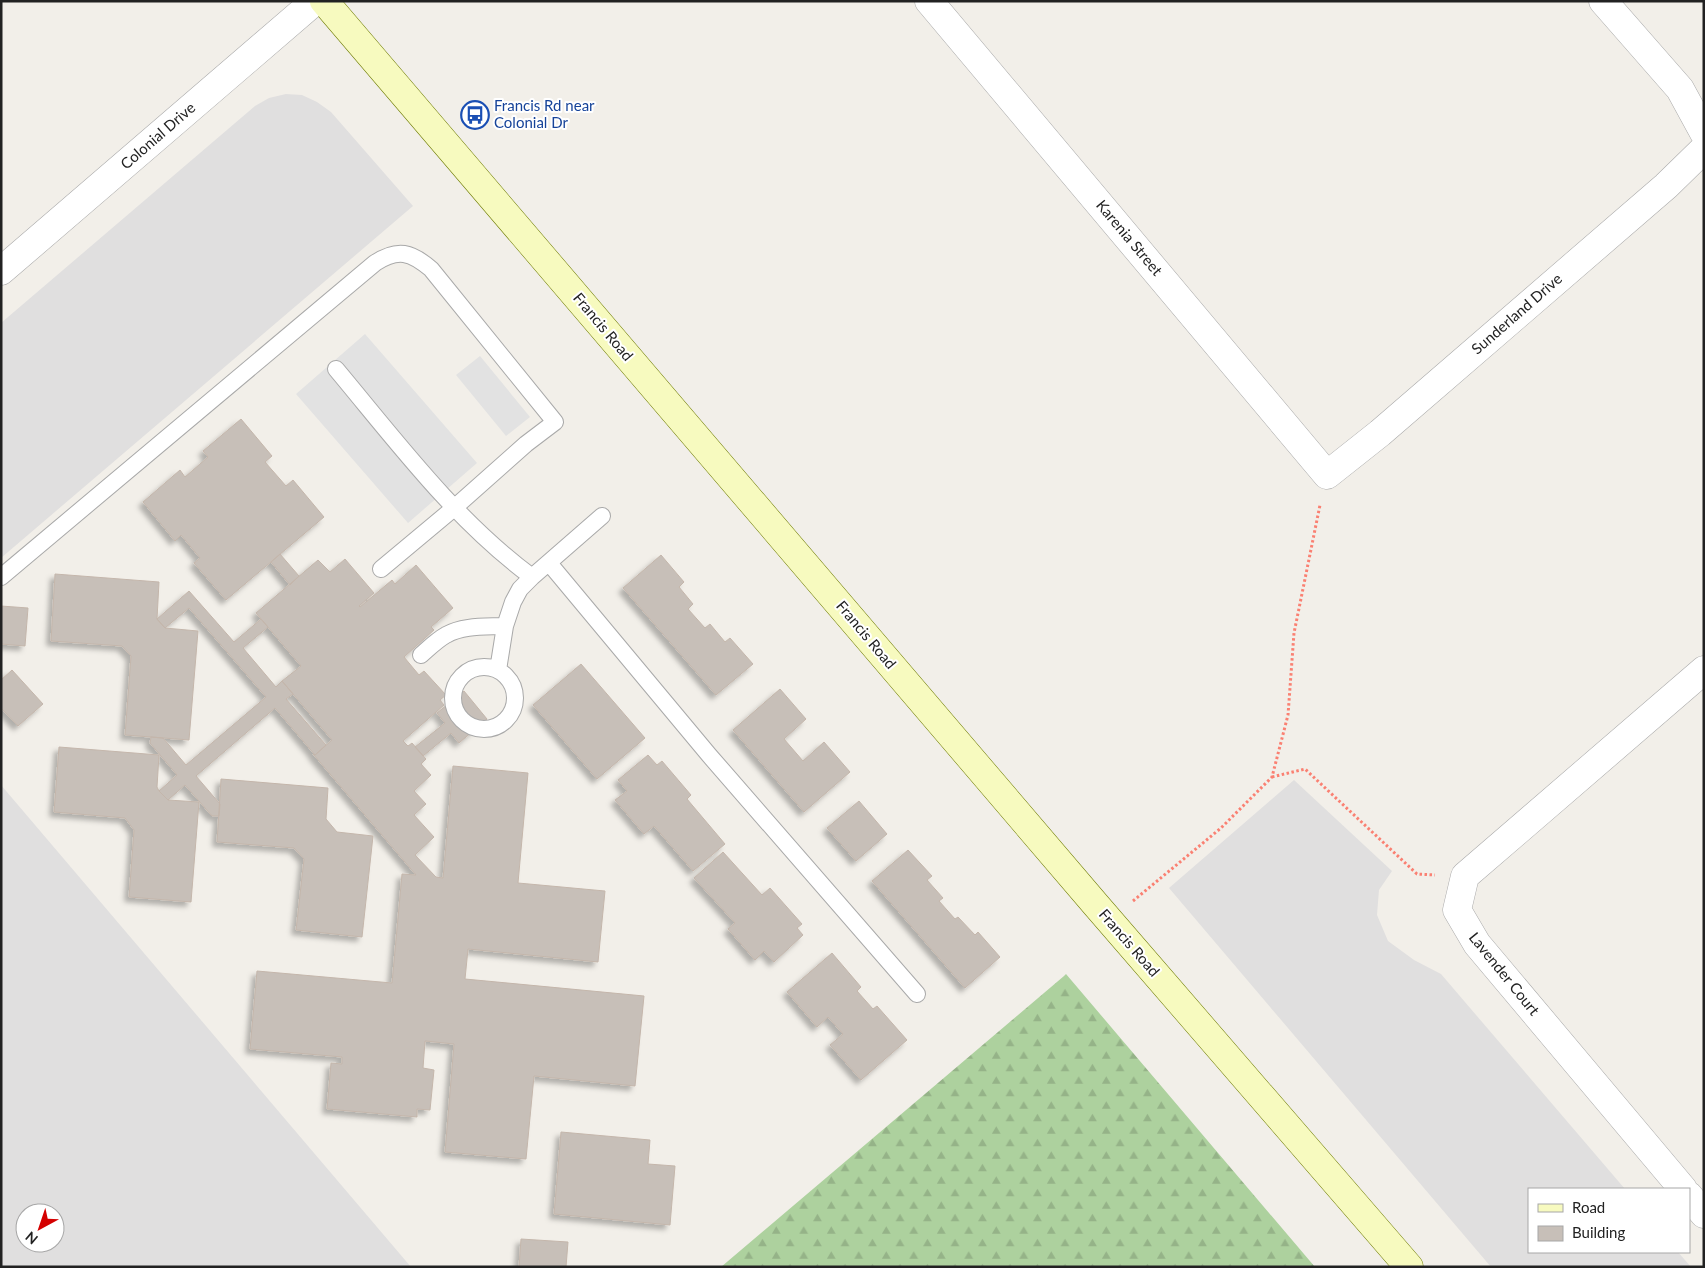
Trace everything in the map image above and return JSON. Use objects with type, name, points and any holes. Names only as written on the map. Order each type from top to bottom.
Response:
[{"type":"main road","name":"Francis Road","points":[[324,1],[1109,920],[1409,1267]]},
{"type":"street","name":"Colonial Drive","points":[[1,270],[315,1]]},
{"type":"street","name":"Karenia Street","points":[[930,1],[1327,475]]},
{"type":"street","points":[[1603,1],[1680,88],[1704,133]]},
{"type":"street","name":"Sunderland Drive","points":[[1327,475],[1380,433],[1659,193],[1704,150]]},
{"type":"street","points":[[1465,876],[1704,670]]},
{"type":"street","name":"Lavender Court","points":[[1465,876],[1457,910],[1477,944],[1682,1188]]},
{"type":"street","points":[[1690,1197],[1704,1214]]},
{"type":"lane","points":[[1,577],[360,276],[388,255],[402,253],[412,255],[431,268],[555,422],[526,444],[381,569]]},
{"type":"lane","points":[[336,369],[454,508],[510,560],[532,577]]},
{"type":"lane","points":[[498,670],[505,626],[513,602],[520,589],[602,516]]},
{"type":"lane","points":[[549,563],[710,755],[917,994]]},
{"type":"lane","points":[[421,655],[446,635],[456,630],[505,626]]},
{"type":"path","points":[[1109,920],[1221,828],[1272,777],[1288,715],[1294,633],[1308,556],[1327,475]]},
{"type":"path","points":[[1272,777],[1305,769],[1417,874],[1465,876]]},
{"type":"shaded area","points":[[286,94],[302,95],[317,102],[331,112],[413,206],[1,558],[1,323],[255,106],[269,98]]},
{"type":"shaded area","points":[[365,334],[477,463],[408,523],[296,394]]},
{"type":"shaded area","points":[[480,356],[530,417],[506,436],[456,375]]},
{"type":"shaded area","points":[[1294,780],[1392,871],[1379,890],[1377,915],[1388,941],[1414,960],[1441,974],[1624,1188],[1528,1188],[1528,1253],[1679,1253],[1691,1267],[1491,1267],[1169,888]]},
{"type":"shaded area","points":[[1,785],[411,1267],[1,1267]]},
{"type":"green space","points":[[1066,974],[1315,1267],[721,1267],[1064,976]]},
{"type":"building","points":[[241,419],[272,456],[265,462],[286,486],[293,480],[324,517],[226,600],[194,563],[200,558],[181,535],[175,541],[143,502],[180,470],[185,477],[208,457],[203,451]]},
{"type":"building","points":[[280,554],[299,576],[290,585],[271,562]]},
{"type":"building","points":[[661,555],[684,582],[679,587],[693,604],[688,609],[705,628],[710,624],[725,642],[730,638],[753,664],[716,695],[623,588]]},
{"type":"building","points":[[345,559],[374,593],[360,607],[392,580],[395,584],[416,565],[453,608],[431,627],[434,630],[404,657],[419,675],[424,671],[446,695],[440,700],[444,705],[403,741],[408,746],[412,743],[426,759],[421,764],[431,775],[414,791],[426,804],[414,815],[434,837],[415,855],[436,877],[443,878],[453,766],[528,773],[518,883],[605,891],[598,962],[468,949],[465,979],[644,996],[635,1086],[534,1076],[526,1159],[445,1152],[454,1044],[425,1041],[423,1068],[434,1070],[430,1110],[417,1109],[417,1117],[327,1109],[331,1063],[342,1064],[342,1057],[250,1049],[257,971],[392,983],[402,874],[416,875],[313,754],[315,755],[332,740],[282,681],[301,666],[256,613],[318,560],[330,572]]},
{"type":"building","points":[[55,574],[159,582],[157,619],[165,628],[198,631],[189,740],[125,735],[131,656],[122,646],[51,641]]},
{"type":"building","points":[[189,591],[234,642],[261,619],[268,627],[243,648],[276,687],[282,681],[293,694],[286,699],[326,745],[315,755],[275,708],[196,776],[220,804],[219,816],[212,816],[185,785],[168,800],[159,791],[177,775],[150,743],[151,737],[163,738],[186,765],[266,697],[189,608],[165,628],[157,619]]},
{"type":"building","points":[[1,606],[28,608],[25,646],[1,644]]},
{"type":"building","points":[[581,664],[645,738],[597,779],[533,705]]},
{"type":"building","points":[[12,670],[43,704],[18,726],[1,708],[1,680]]},
{"type":"building","points":[[780,689],[806,719],[784,739],[803,761],[824,742],[850,772],[804,812],[733,730]]},
{"type":"building","points":[[464,691],[487,719],[459,743],[451,733],[423,756],[415,747],[445,723],[437,713]]},
{"type":"building","points":[[59,747],[159,755],[157,787],[159,791],[168,800],[199,802],[191,902],[129,897],[134,830],[125,818],[54,812]]},
{"type":"building","points":[[648,755],[657,765],[662,761],[691,795],[687,799],[725,844],[693,871],[654,826],[644,834],[615,800],[627,791],[618,780]]},
{"type":"building","points":[[221,779],[328,788],[326,819],[337,832],[373,836],[362,937],[296,930],[304,859],[294,848],[217,842]]},
{"type":"building","points":[[859,801],[887,834],[856,861],[827,828]]},
{"type":"building","points":[[908,850],[932,876],[927,880],[943,898],[939,901],[955,919],[958,917],[975,935],[978,932],[1000,957],[965,988],[872,881]]},
{"type":"building","points":[[723,852],[762,895],[770,888],[802,924],[797,928],[803,935],[774,962],[764,951],[755,960],[728,929],[735,923],[694,878]]},
{"type":"building","points":[[832,953],[861,987],[857,991],[873,1009],[877,1006],[907,1040],[861,1080],[830,1045],[843,1034],[828,1017],[817,1027],[787,992]]},
{"type":"building","points":[[561,1132],[650,1140],[648,1164],[675,1166],[670,1225],[554,1214]]},
{"type":"building","points":[[521,1239],[568,1242],[566,1267],[519,1267]]},
{"type":"place","name":"Francis Rd near Colonial Dr","points":[[475,115]]}]
